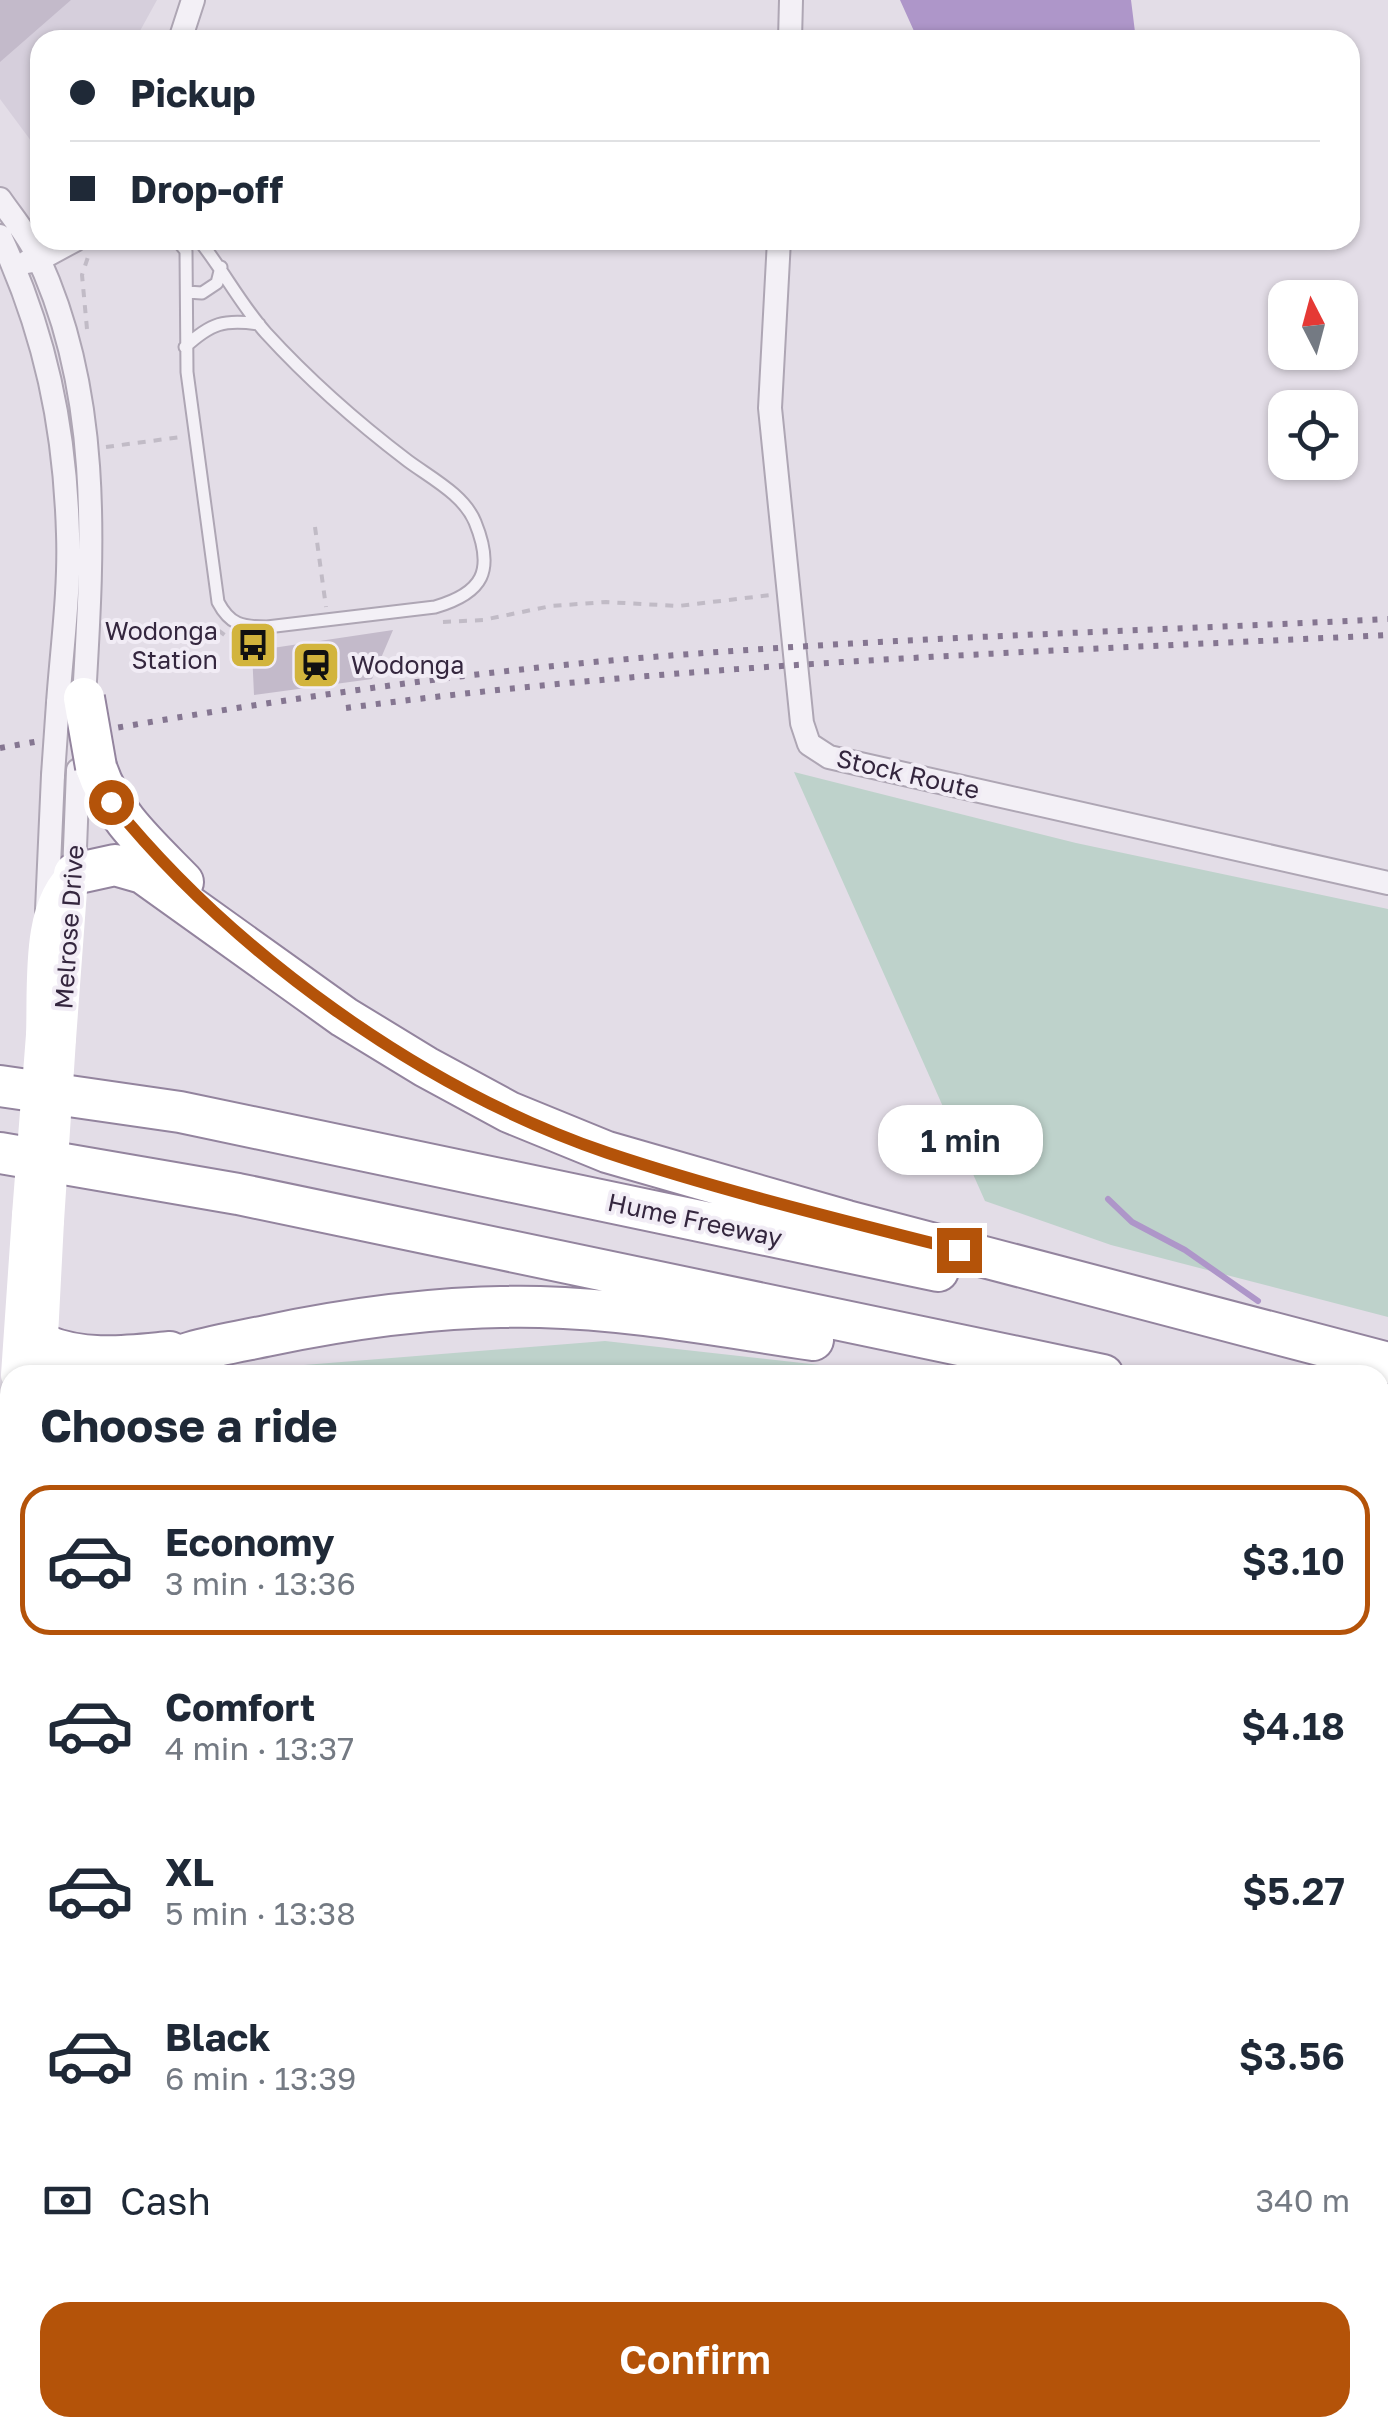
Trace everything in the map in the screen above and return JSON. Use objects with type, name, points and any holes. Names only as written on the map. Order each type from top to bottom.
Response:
[{"type":"highway","points":[[71,701],[87,768],[111,802],[138,836],[261,955]]},
{"type":"highway","points":[[74,874],[110,865],[137,870],[344,1017],[426,1067],[510,1112],[606,1152],[847,1221],[1388,1365]]},
{"type":"highway","name":"Hume Freeway","points":[[0,1086],[180,1112],[1388,1365]]},
{"type":"highway","points":[[0,1154],[238,1194],[1054,1365]]},
{"type":"highway","points":[[153,1365],[198,1350],[341,1320],[446,1310],[541,1307],[649,1317],[901,1352],[961,1346]]},
{"type":"highway","points":[[42,1360],[69,1355],[108,1358],[198,1350]]},
{"type":"main road","points":[[47,923],[56,896],[74,874]]},
{"type":"main road","name":"Melrose Drive","points":[[42,1360],[38,1218],[51,1037],[74,874]]},
{"type":"main road","name":"Melrose Drive","points":[[47,923],[51,1037]]},
{"type":"main road","name":"Melrose Drive","points":[[17,1365],[21,1300],[38,1218]]},
{"type":"main road","points":[[21,1300],[42,1360]]},
{"type":"street","points":[[183,30],[193,0]]},
{"type":"street","points":[[790,30],[791,0]]},
{"type":"street","name":"Melrose Drive","points":[[0,199],[30,247]]},
{"type":"street","name":"Melrose Drive","points":[[0,236],[36,322],[54,392],[66,489],[71,701]]},
{"type":"street","name":"Melrose Drive","points":[[32,250],[58,306],[76,367],[88,449],[92,559],[71,701],[52,775],[47,923]]},
{"type":"street","points":[[14,265],[38,260],[56,250]]},
{"type":"street","name":"Stock Route","points":[[778,250],[770,408],[802,723],[809,744],[829,757],[1388,883]]},
{"type":"street","name":"Melrose Drive","points":[[74,874],[87,768]]},
{"type":"lane","points":[[185,250],[185,348],[217,595],[228,620],[244,627],[328,620],[435,607],[461,600],[479,583],[485,562],[475,522],[463,503],[332,398],[259,324],[207,250]]},
{"type":"lane","points":[[187,292],[202,294],[217,282],[220,266]]},
{"type":"lane","points":[[185,348],[204,330],[220,322],[259,324]]},
{"type":"path","points":[[166,250],[174,257]]},
{"type":"path","points":[[101,447],[185,436]]},
{"type":"path","points":[[314,527],[328,620]]},
{"type":"path","points":[[431,623],[483,620],[551,606],[606,602],[678,606],[787,592]]},
{"type":"path","points":[[215,627],[241,643],[259,642]]},
{"type":"shaded area","points":[[0,0],[157,0],[140,30],[30,30],[30,140],[0,99]]},
{"type":"shaded area","points":[[900,0],[1131,0],[1135,30],[914,30]]},
{"type":"green space","points":[[794,772],[1076,843],[1388,909],[1388,1317],[1111,1245],[985,1201]]},
{"type":"green space","points":[[605,1341],[820,1365],[303,1365]]},
{"type":"building","points":[[0,0],[71,0],[37,30],[30,30],[30,36],[0,62]]},
{"type":"building","name":"Wodonga","points":[[393,630],[372,679],[254,695],[252,651]]},
{"type":"waterway","points":[[1108,1199],[1132,1222],[1185,1250],[1258,1301]]},
{"type":"railway","points":[[0,748],[331,694],[581,663],[845,644],[1388,619]]},
{"type":"railway","points":[[346,708],[736,669],[1388,635]]},
{"type":"place","name":"Wodonga Station","points":[[253,645]]},
{"type":"place","name":"Wodonga","points":[[316,665]]},
{"type":"route","points":[[111,802],[138,836],[261,955],[344,1017],[510,1112],[606,1152],[959,1250]]}]
